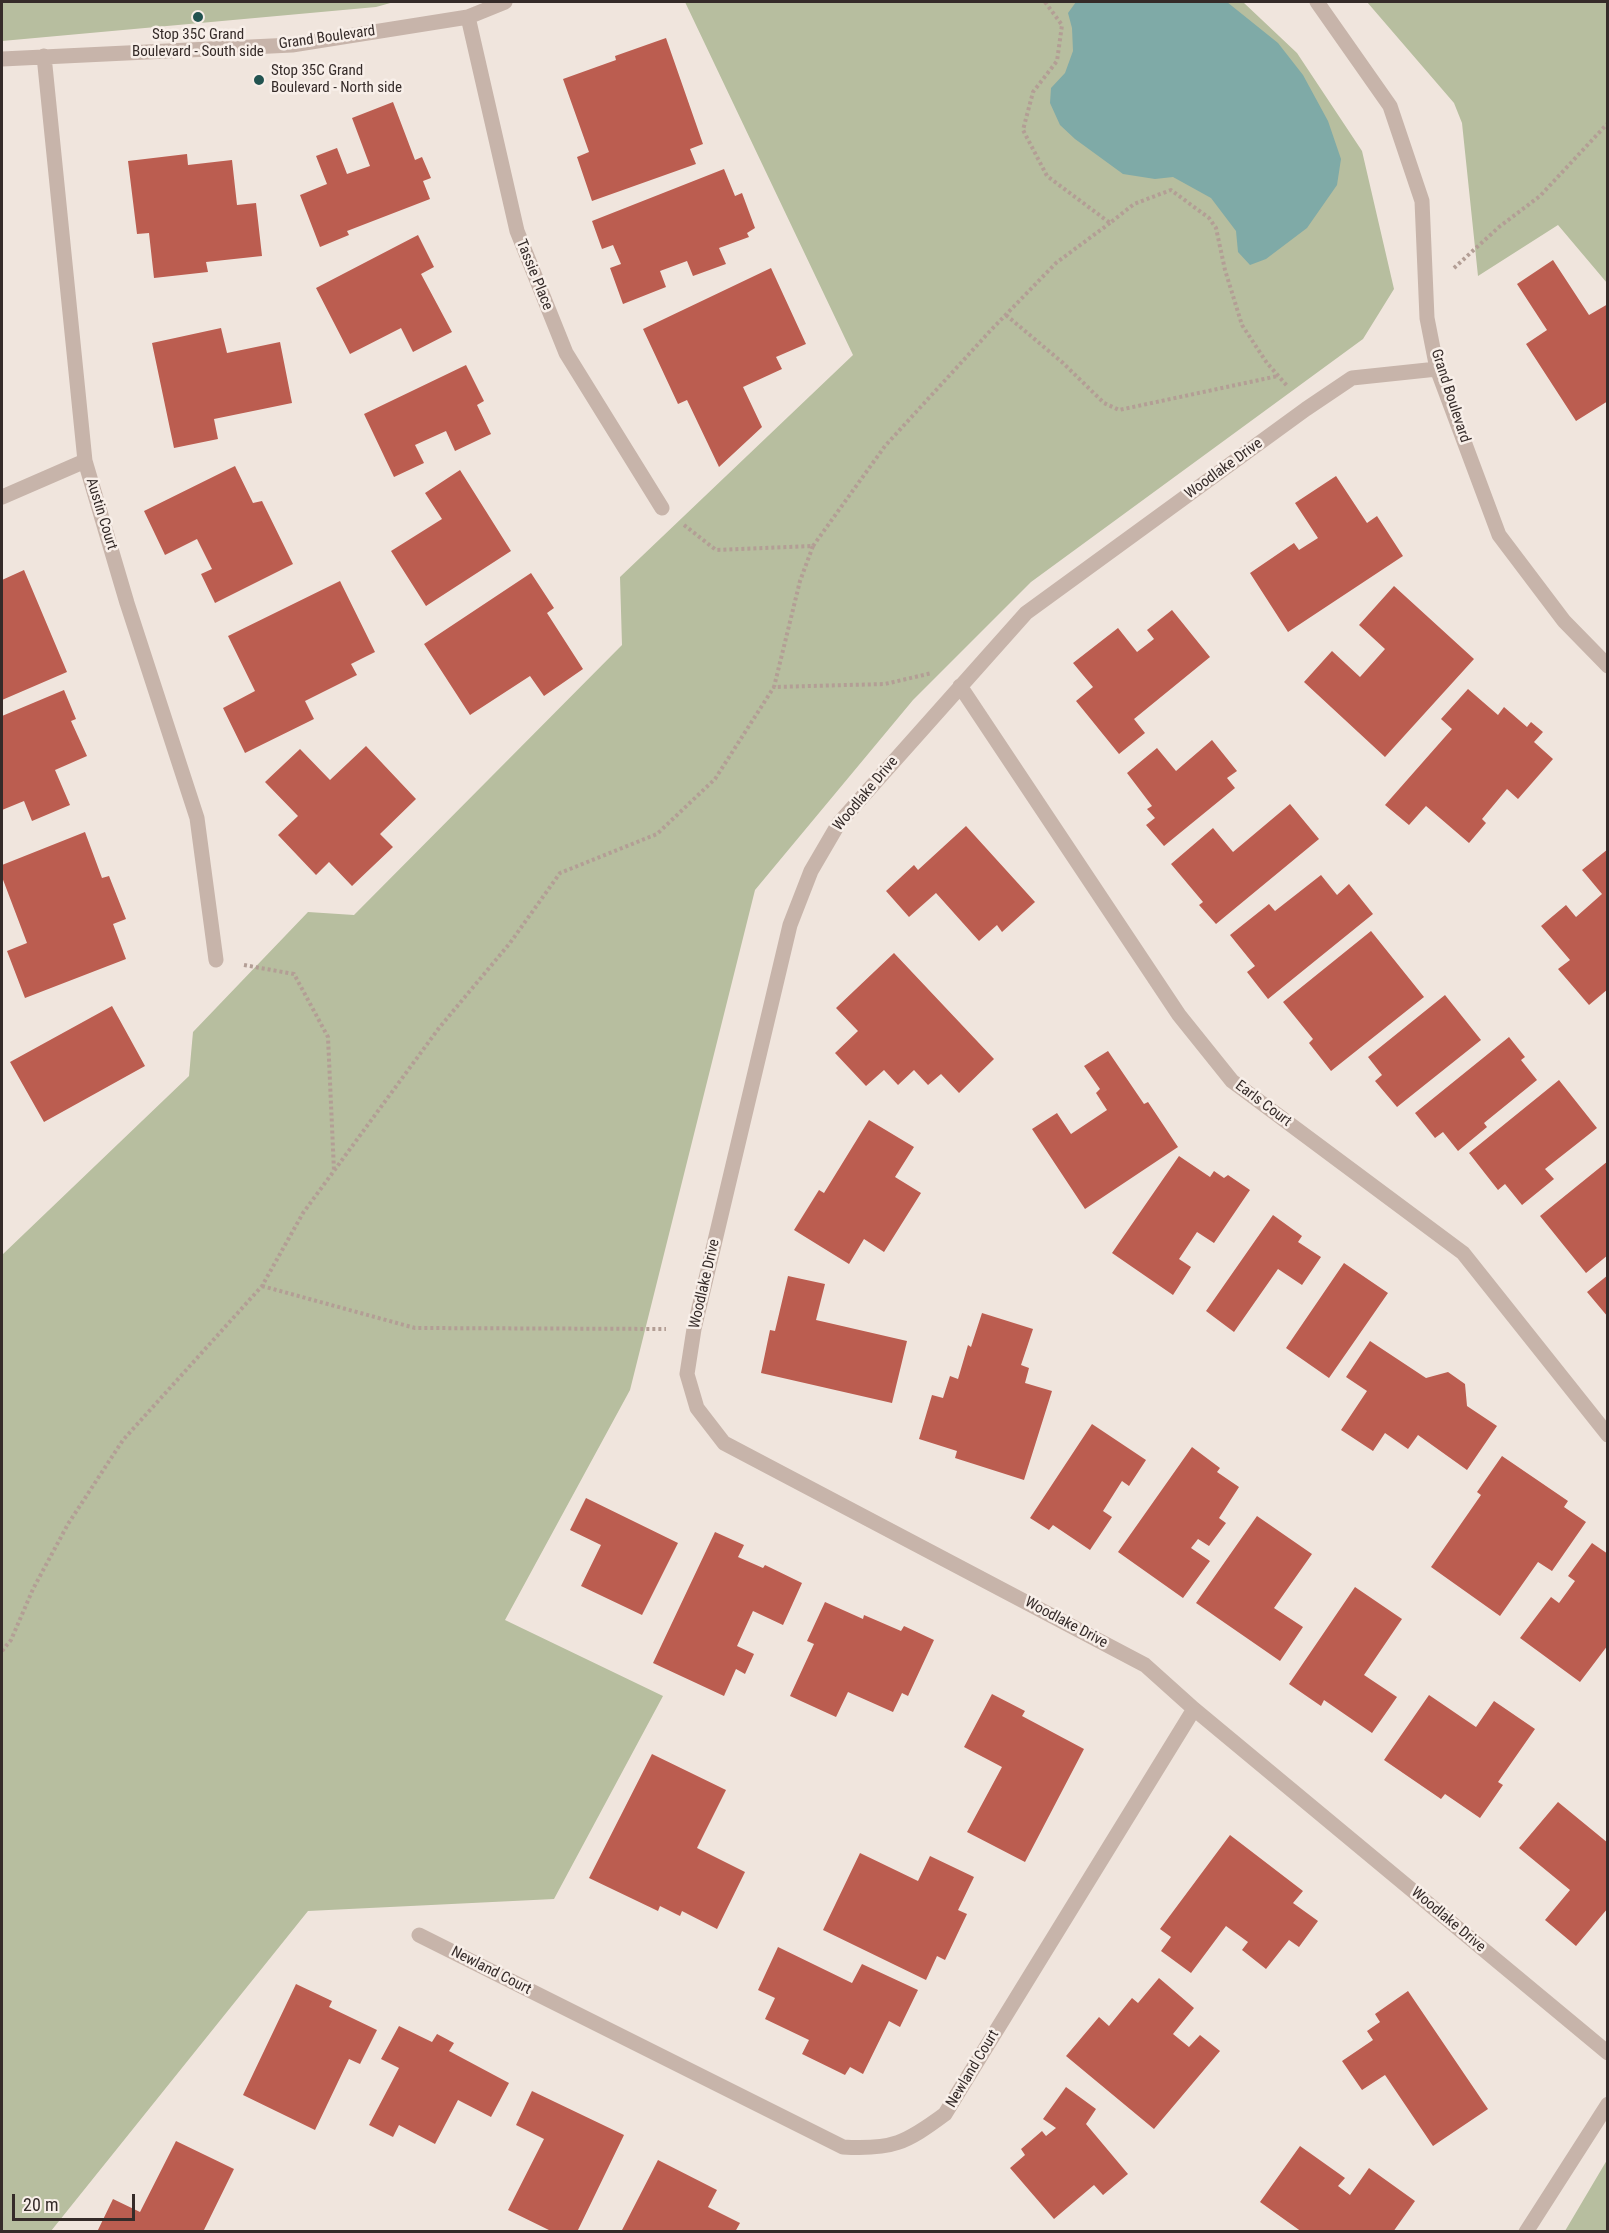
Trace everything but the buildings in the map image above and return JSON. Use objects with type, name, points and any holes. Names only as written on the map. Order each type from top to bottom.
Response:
[{"type":"street","name":"Grand Boulevard","points":[[2,59],[292,45],[468,17],[505,2]]},
{"type":"street","name":"Grand Boulevard","points":[[1317,2],[1390,106],[1422,201],[1427,318],[1437,369],[1499,535],[1564,621],[1608,666]]},
{"type":"street","name":"Tassie Place","points":[[468,17],[517,231],[566,354],[662,508]]},
{"type":"street","name":"Austin Court","points":[[44,56],[85,461],[197,818],[216,960]]},
{"type":"street","name":"Woodlake Drive","points":[[1437,369],[1352,378],[1026,613],[839,823],[811,871],[790,925],[694,1329],[687,1374],[696,1408],[724,1443],[1145,1665],[1608,2053]]},
{"type":"street","points":[[2,497],[85,461]]},
{"type":"street","name":"Earls Court","points":[[960,686],[1179,1015],[1232,1081],[1463,1253],[1608,1435]]},
{"type":"street","name":"Newland Court","points":[[419,1935],[843,2147],[870,2149],[898,2144],[924,2130],[945,2114],[1194,1708]]},
{"type":"street","points":[[1527,2232],[1608,2104]]},
{"type":"path","points":[[1045,2],[1062,26],[1057,61],[1033,92],[1023,130],[1047,176],[1110,223]]},
{"type":"path","points":[[1426,294],[1499,227],[1540,196],[1608,123]]},
{"type":"path","points":[[2,1651],[11,1640],[33,1589],[68,1524],[123,1440],[262,1286],[303,1213],[439,1028],[510,943],[560,873],[657,834],[715,779],[774,687],[801,581],[813,546],[885,446],[1056,263],[1134,204],[1171,190],[1209,218],[1216,228],[1225,270],[1242,325],[1278,376],[1306,409]]},
{"type":"path","points":[[1006,315],[1063,363],[1104,403],[1119,410],[1278,376]]},
{"type":"path","points":[[662,508],[716,550],[813,546]]},
{"type":"path","points":[[774,687],[885,684],[982,661]]},
{"type":"path","points":[[216,960],[294,974],[328,1037],[334,1172]]},
{"type":"path","points":[[262,1286],[415,1328],[694,1329]]},
{"type":"green space","points":[[2,2],[394,2],[376,7],[2,41]]},
{"type":"green space","points":[[685,2],[1243,2],[1297,53],[1362,151],[1394,289],[1363,339],[1031,582],[913,700],[755,890],[630,1390],[505,1620],[663,1696],[554,1899],[308,1911],[51,2231],[2,2232],[2,1255],[189,1076],[193,1032],[308,912],[354,915],[622,645],[620,577],[853,355]]},
{"type":"green space","points":[[1367,2],[1607,2],[1607,283],[1558,225],[1478,276],[1462,123],[1454,103]]},
{"type":"green space","points":[[1607,2160],[1607,2231],[1565,2231]]},
{"type":"water","points":[[1076,2],[1227,2],[1278,43],[1303,75],[1328,121],[1341,159],[1337,185],[1307,228],[1266,259],[1250,265],[1238,252],[1236,231],[1211,198],[1173,177],[1155,179],[1123,174],[1075,139],[1060,125],[1050,103],[1051,88],[1065,73],[1073,51],[1072,28],[1068,13]]},
{"type":"place","name":"Stop 35C Grand Boulevard - South side","points":[[198,17]]},
{"type":"place","name":"Stop 35C Grand Boulevard - North side","points":[[259,80]]}]
